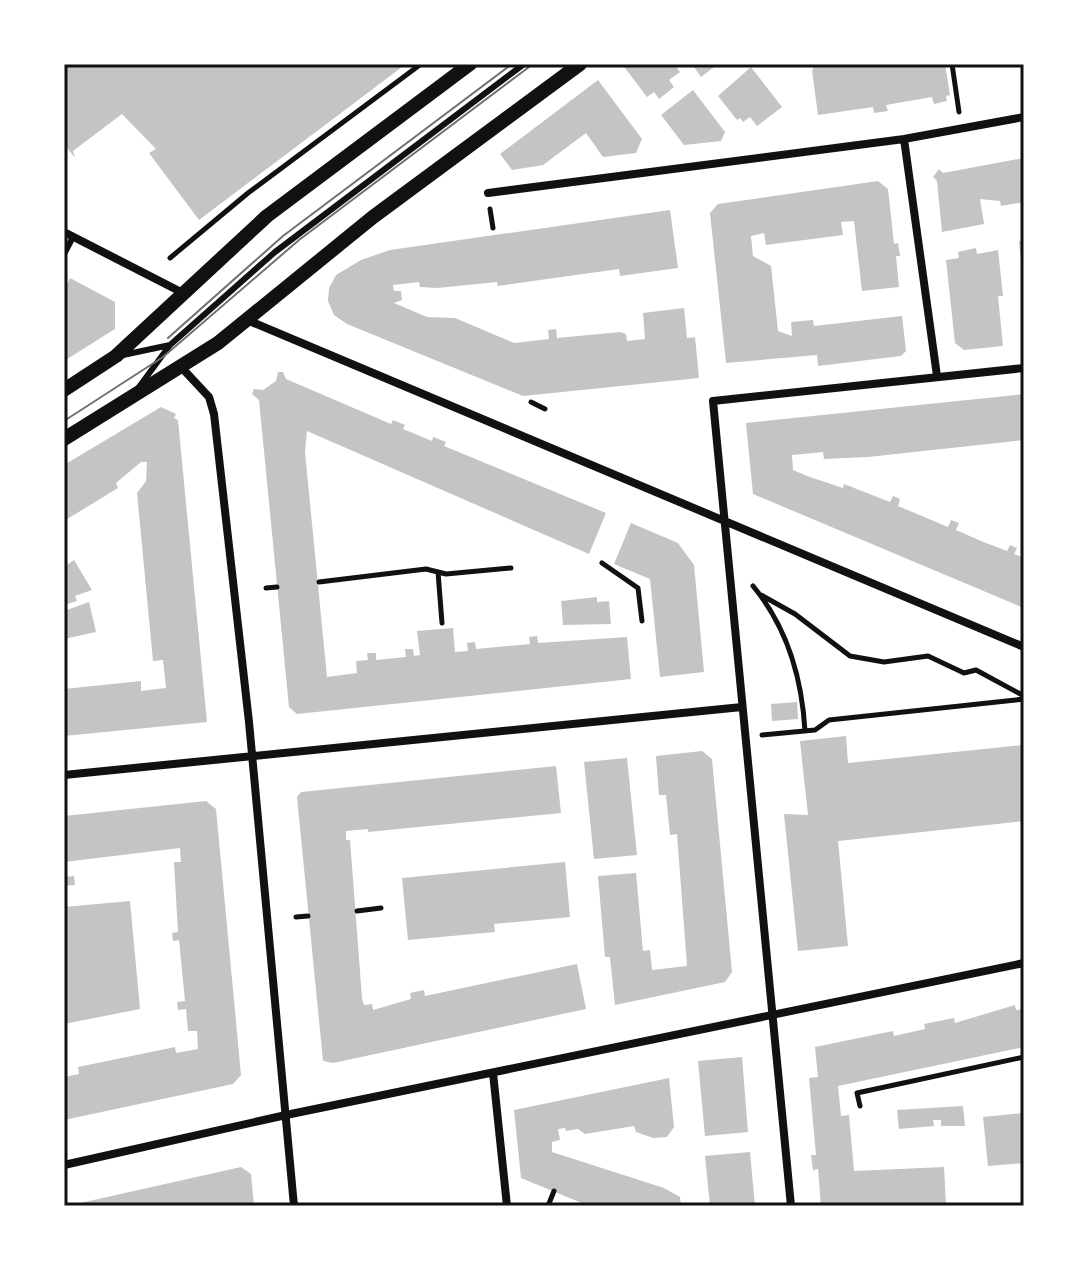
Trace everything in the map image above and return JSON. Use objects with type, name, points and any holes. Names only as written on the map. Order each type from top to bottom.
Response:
[{"type":"street","points":[[64,390],[116,356],[267,216],[470,64]]},
{"type":"street","points":[[64,439],[182,368],[247,320],[373,217],[580,64]]},
{"type":"street","points":[[488,193],[904,139],[1024,117]]},
{"type":"street","points":[[904,139],[937,376]]},
{"type":"street","points":[[64,232],[183,293]]},
{"type":"street","points":[[247,320],[509,433],[1024,647]]},
{"type":"street","points":[[182,368],[209,397],[215,430],[252,758],[294,1206]]},
{"type":"street","points":[[791,1206],[713,401],[1024,368]]},
{"type":"street","points":[[64,775],[742,707]]},
{"type":"street","points":[[64,1165],[286,1115],[1024,963]]},
{"type":"street","points":[[493,1073],[507,1206]]},
{"type":"lane","points":[[130,400],[170,345],[300,231],[524,64]]},
{"type":"lane","points":[[64,254],[73,237]]},
{"type":"lane","points":[[116,356],[170,345]]},
{"type":"path","points":[[170,258],[248,193],[421,64]]},
{"type":"path","points":[[952,64],[959,112]]},
{"type":"path","points":[[531,402],[545,409]]},
{"type":"path","points":[[602,563],[638,588],[642,621]]},
{"type":"path","points":[[319,582],[426,569],[438,572],[511,568]]},
{"type":"path","points":[[438,572],[442,623]]},
{"type":"path","points":[[753,586],[785,638],[803,690],[805,731]]},
{"type":"path","points":[[266,588],[277,587]]},
{"type":"path","points":[[761,595],[795,614],[850,656],[884,662],[928,656],[964,673],[976,670],[1024,697]]},
{"type":"path","points":[[761,735],[815,730],[829,720],[1024,697]]},
{"type":"path","points":[[357,911],[381,908]]},
{"type":"path","points":[[296,917],[308,916]]},
{"type":"path","points":[[860,1106],[857,1093],[1024,1057]]},
{"type":"path","points":[[548,1206],[554,1191]]},
{"type":"building","points":[[64,64],[406,64],[199,220],[149,153],[156,149],[122,114],[73,151],[75,158],[64,144]]},
{"type":"building","points":[[622,64],[674,64],[680,72],[669,80],[674,87],[659,99],[654,92],[647,97]]},
{"type":"building","points":[[692,64],[718,64],[701,77]]},
{"type":"building","points":[[815,64],[945,64],[950,95],[946,96],[947,101],[934,104],[932,97],[886,105],[888,111],[874,113],[873,107],[818,115],[812,71]]},
{"type":"building","points":[[751,67],[782,107],[757,126],[750,117],[743,122],[740,118],[737,120],[718,96]]},
{"type":"building","points":[[598,80],[642,139],[636,153],[603,157],[586,133],[543,165],[512,170],[500,154]]},
{"type":"building","points":[[693,90],[725,132],[721,141],[684,145],[661,115]]},
{"type":"building","points":[[1024,158],[1024,202],[1001,206],[1000,201],[980,199],[984,224],[942,232],[937,181],[933,177],[939,169],[943,173]]},
{"type":"building","points":[[878,181],[888,189],[894,244],[898,243],[900,256],[896,256],[899,287],[862,291],[854,221],[841,222],[843,235],[766,245],[764,233],[751,236],[753,256],[771,266],[778,331],[792,336],[791,322],[813,320],[814,326],[902,316],[906,351],[901,356],[818,366],[817,355],[726,363],[710,213],[718,204]]},
{"type":"building","points":[[670,210],[678,268],[620,276],[619,269],[498,286],[497,282],[437,288],[420,287],[419,282],[393,285],[394,291],[401,291],[402,300],[394,303],[427,317],[455,318],[514,343],[549,339],[548,330],[556,329],[557,338],[620,332],[626,334],[627,341],[645,339],[643,313],[684,308],[687,338],[695,337],[699,378],[523,396],[347,324],[334,315],[328,301],[329,288],[336,275],[361,260],[390,250]]},
{"type":"building","points":[[1024,240],[1024,268],[1022,268],[1019,241]]},
{"type":"building","points":[[976,248],[977,254],[998,250],[1003,296],[998,296],[1003,346],[964,350],[955,343],[946,260],[959,258],[958,252]]},
{"type":"building","points":[[70,278],[115,302],[115,329],[64,361],[64,290]]},
{"type":"building","points":[[278,372],[283,372],[286,379],[391,424],[393,420],[405,425],[403,429],[432,441],[433,437],[446,442],[444,446],[606,513],[589,554],[307,431],[305,452],[327,677],[357,673],[356,661],[368,660],[367,653],[376,653],[376,660],[406,657],[405,649],[413,649],[414,656],[420,655],[417,631],[453,628],[455,652],[468,651],[467,643],[475,642],[476,649],[530,644],[529,637],[537,636],[538,643],[627,637],[631,679],[297,714],[289,707],[259,400],[252,394],[254,389],[263,390],[276,381]]},
{"type":"building","points":[[1024,394],[1024,440],[868,457],[824,459],[823,452],[792,455],[793,470],[843,488],[844,484],[890,502],[893,496],[900,499],[898,506],[948,527],[951,520],[959,523],[956,530],[981,541],[1007,551],[1010,545],[1017,548],[1014,554],[1024,558],[1024,608],[753,494],[746,423]]},
{"type":"building","points":[[161,407],[176,414],[174,418],[178,420],[207,722],[64,736],[64,689],[141,681],[141,691],[166,688],[163,660],[153,661],[137,493],[146,481],[147,462],[141,462],[116,483],[118,488],[64,521],[64,465]]},
{"type":"building","points":[[631,523],[678,543],[694,565],[704,672],[660,677],[650,579],[614,564]]},
{"type":"building","points":[[74,560],[92,590],[75,596],[77,601],[64,605],[64,567]]},
{"type":"building","points":[[597,597],[597,602],[609,601],[611,624],[563,625],[561,601]]},
{"type":"building","points":[[89,602],[96,632],[64,639],[64,611]]},
{"type":"building","points":[[797,702],[798,719],[772,721],[771,704]]},
{"type":"building","points":[[846,736],[848,763],[1024,745],[1024,821],[838,841],[848,946],[798,951],[784,814],[808,815],[800,741]]},
{"type":"building","points":[[702,751],[712,759],[732,972],[725,982],[615,1005],[610,957],[605,957],[598,876],[636,873],[643,951],[650,950],[652,970],[687,966],[677,834],[670,835],[666,795],[659,795],[656,756]]},
{"type":"building","points":[[627,758],[637,855],[594,859],[584,762]]},
{"type":"building","points":[[556,766],[561,813],[368,832],[368,829],[346,831],[346,840],[350,840],[362,998],[364,1005],[372,1004],[373,1010],[411,999],[410,993],[424,990],[425,996],[577,964],[586,1009],[333,1063],[323,1061],[297,797],[301,792]]},
{"type":"building","points":[[206,801],[216,809],[241,1075],[233,1084],[64,1120],[64,1077],[79,1074],[78,1067],[175,1047],[176,1053],[198,1049],[197,1031],[188,1031],[186,1009],[178,1010],[177,1002],[185,1001],[179,940],[173,941],[172,933],[178,932],[174,862],[181,862],[180,848],[64,862],[64,816]]},
{"type":"building","points":[[565,862],[570,917],[494,924],[495,932],[408,940],[402,878]]},
{"type":"building","points":[[74,876],[75,885],[64,886],[64,877]]},
{"type":"building","points":[[130,901],[140,1009],[64,1024],[64,907]]},
{"type":"building","points":[[1015,1005],[1016,1010],[1024,1009],[1024,1047],[838,1086],[841,1116],[849,1115],[854,1171],[944,1167],[946,1206],[821,1206],[818,1169],[813,1170],[811,1155],[816,1155],[809,1078],[818,1077],[815,1047],[893,1031],[894,1036],[925,1029],[924,1024],[954,1018],[955,1023]]},
{"type":"building","points":[[742,1057],[748,1132],[705,1136],[698,1061]]},
{"type":"building","points":[[669,1078],[674,1127],[667,1137],[653,1138],[636,1132],[634,1126],[585,1134],[578,1129],[566,1131],[565,1128],[558,1129],[560,1140],[552,1142],[552,1152],[664,1188],[680,1197],[681,1206],[589,1206],[521,1178],[514,1110]]},
{"type":"building","points":[[963,1106],[965,1126],[941,1126],[941,1120],[933,1120],[934,1126],[899,1129],[897,1110]]},
{"type":"building","points":[[1024,1113],[1024,1163],[988,1166],[983,1117]]},
{"type":"building","points":[[750,1152],[755,1206],[710,1206],[705,1156]]},
{"type":"building","points":[[241,1167],[251,1174],[254,1206],[67,1206]]},
{"type":"tram line","points":[[168,338],[283,236],[512,64]]},
{"type":"tram line","points":[[64,421],[163,357],[299,240],[533,64]]}]
